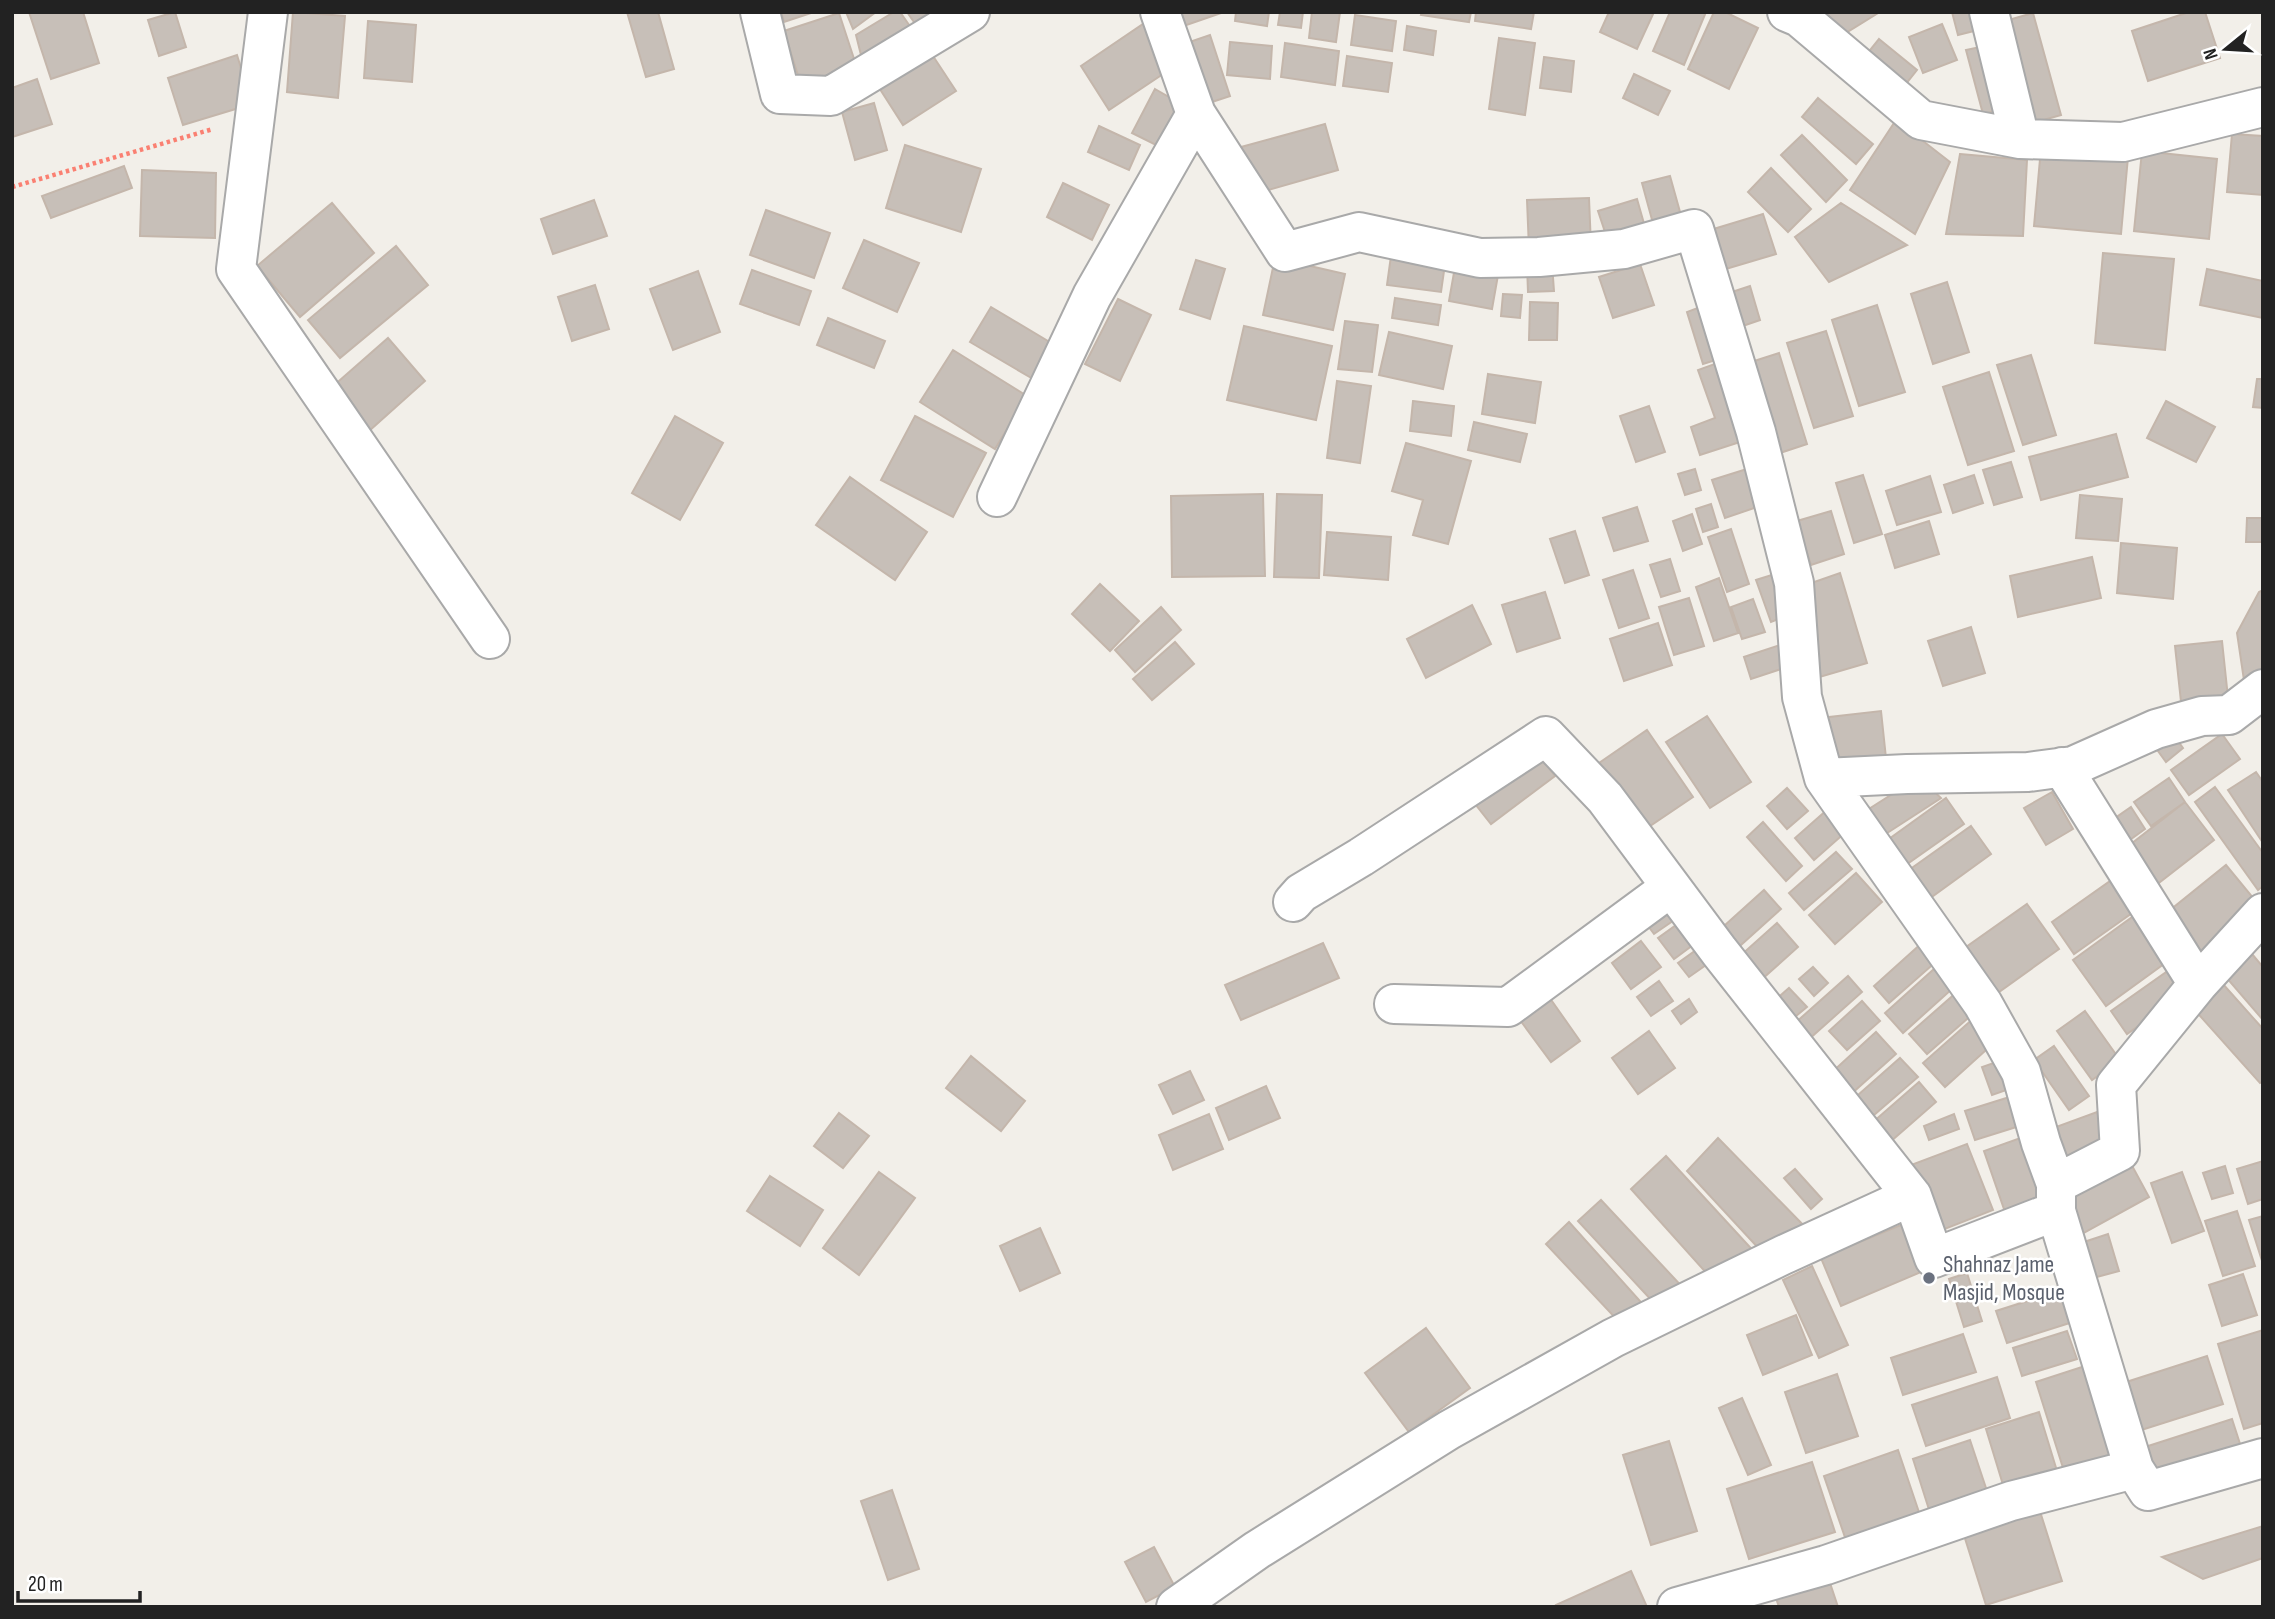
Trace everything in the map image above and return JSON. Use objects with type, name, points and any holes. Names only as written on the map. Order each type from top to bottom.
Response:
[{"type":"street","points":[[268,12],[236,269],[490,639]]},
{"type":"street","points":[[760,12],[779,94],[831,96],[970,12]]},
{"type":"street","points":[[1160,12],[1196,114],[1285,252],[1359,232],[1480,258],[1539,257],[1625,249],[1694,229],[1756,432],[1791,570],[1802,697],[1824,778],[1983,1004],[2021,1072],[2134,1469],[2148,1490],[2263,1458]]},
{"type":"street","points":[[1787,12],[1799,17],[1921,120],[2020,139],[2123,142],[2263,107]]},
{"type":"street","points":[[1989,12],[2020,139]]},
{"type":"street","points":[[997,497],[1093,296],[1196,114]]},
{"type":"street","points":[[1824,778],[2028,772],[2073,766],[2156,729],[2202,716],[2229,715],[2263,689]]},
{"type":"street","points":[[1293,902],[1301,893],[1546,736],[1605,798],[1719,951],[1912,1196],[1934,1258],[2056,1198],[2120,1151],[2116,1086],[2198,984],[2263,913]]},
{"type":"street","points":[[2062,767],[2198,984]]},
{"type":"street","points":[[1394,1004],[1508,1007],[1671,887]]},
{"type":"street","points":[[1176,1607],[1257,1550],[1437,1437],[1601,1345],[1783,1255],[1912,1196]]},
{"type":"street","points":[[1677,1607],[1826,1565],[2011,1501],[2134,1469]]},
{"type":"path","points":[[12,187],[255,117]]},
{"type":"building","points":[[29,12],[83,12],[99,63],[51,79]]},
{"type":"building","points":[[175,12],[186,47],[159,56],[148,20]]},
{"type":"building","points":[[293,12],[345,16],[338,98],[287,92]]},
{"type":"building","points":[[627,12],[658,12],[674,69],[646,77]]},
{"type":"building","points":[[781,12],[814,12],[784,22]]},
{"type":"building","points":[[846,12],[876,12],[853,29]]},
{"type":"building","points":[[894,12],[900,12],[914,32],[864,67],[856,35]]},
{"type":"building","points":[[907,12],[950,12],[921,32]]},
{"type":"building","points":[[1169,12],[1220,12],[1221,13],[1175,29]]},
{"type":"building","points":[[1236,12],[1269,12],[1267,26],[1235,21]]},
{"type":"building","points":[[1280,12],[1303,12],[1301,28],[1278,25]]},
{"type":"building","points":[[1312,12],[1340,12],[1336,42],[1309,38]]},
{"type":"building","points":[[1422,12],[1471,12],[1469,22],[1421,15]]},
{"type":"building","points":[[1476,12],[1534,12],[1531,29],[1475,21]]},
{"type":"building","points":[[1609,12],[1654,12],[1637,49],[1600,32]]},
{"type":"building","points":[[1670,12],[1706,12],[1684,65],[1653,51]]},
{"type":"building","points":[[1714,12],[1725,12],[1758,28],[1729,89],[1688,69]]},
{"type":"building","points":[[1820,12],[1877,12],[1878,13],[1836,39]]},
{"type":"building","points":[[1952,12],[1978,12],[1982,29],[1958,35]]},
{"type":"building","points":[[2189,12],[2205,12],[2220,58],[2148,81],[2132,31]]},
{"type":"building","points":[[839,13],[858,71],[802,88],[784,31]]},
{"type":"building","points":[[2033,13],[2061,115],[2026,125],[1998,23]]},
{"type":"building","points":[[1355,15],[1396,21],[1392,51],[1351,45]]},
{"type":"building","points":[[368,21],[416,25],[412,82],[364,78]]},
{"type":"building","points":[[1146,22],[1175,66],[1109,110],[1081,66]]},
{"type":"building","points":[[1942,24],[1957,60],[1923,73],[1909,37]]},
{"type":"building","points":[[1407,26],[1436,31],[1433,55],[1404,50]]},
{"type":"building","points":[[1210,35],[1230,96],[1200,106],[1181,45]]},
{"type":"building","points":[[1499,38],[1535,43],[1525,115],[1489,109]]},
{"type":"building","points":[[1879,39],[1917,70],[1905,85],[1866,55]]},
{"type":"building","points":[[1230,42],[1272,46],[1270,79],[1227,75]]},
{"type":"building","points":[[1285,43],[1339,51],[1335,85],[1281,77]]},
{"type":"building","points":[[1990,45],[2007,108],[1983,114],[1966,50]]},
{"type":"building","points":[[931,53],[956,91],[903,125],[878,86]]},
{"type":"building","points":[[237,55],[252,104],[183,125],[168,78]]},
{"type":"building","points":[[1347,56],[1392,63],[1388,92],[1343,86]]},
{"type":"building","points":[[1544,57],[1574,61],[1571,92],[1540,88]]},
{"type":"building","points":[[1634,74],[1670,91],[1658,115],[1623,98]]},
{"type":"building","points":[[37,79],[52,124],[12,137],[12,88]]},
{"type":"building","points":[[1155,89],[1181,104],[1160,147],[1132,133]]},
{"type":"building","points":[[1818,98],[1873,144],[1856,164],[1802,117]]},
{"type":"building","points":[[874,103],[887,150],[855,160],[842,112]]},
{"type":"building","points":[[1896,120],[1950,162],[1915,234],[1850,190]]},
{"type":"building","points":[[1325,124],[1338,170],[1258,193],[1234,149]]},
{"type":"building","points":[[1099,126],[1140,145],[1129,170],[1088,152]]},
{"type":"building","points":[[2232,134],[2263,136],[2263,195],[2227,192]]},
{"type":"building","points":[[1802,135],[1847,180],[1826,202],[1781,155]]},
{"type":"building","points":[[905,145],[981,169],[961,232],[886,208]]},
{"type":"building","points":[[2041,148],[2128,157],[2121,234],[2034,226]]},
{"type":"building","points":[[2142,151],[2217,159],[2209,239],[2134,231]]},
{"type":"building","points":[[1960,154],[2027,160],[2023,236],[1946,234]]},
{"type":"building","points":[[124,166],[132,188],[51,218],[42,196]]},
{"type":"building","points":[[1771,168],[1811,209],[1788,232],[1748,192]]},
{"type":"building","points":[[142,170],[216,173],[215,238],[140,236]]},
{"type":"building","points":[[1670,176],[1682,219],[1654,227],[1642,183]]},
{"type":"building","points":[[1063,183],[1109,205],[1092,240],[1047,217]]},
{"type":"building","points":[[1589,198],[1591,246],[1529,249],[1527,200]]},
{"type":"building","points":[[1637,199],[1645,227],[1607,238],[1598,211]]},
{"type":"building","points":[[594,200],[607,236],[553,254],[541,219]]},
{"type":"building","points":[[332,203],[374,253],[300,317],[257,266]]},
{"type":"building","points":[[1841,203],[1907,245],[1829,282],[1795,237]]},
{"type":"building","points":[[766,210],[830,233],[814,278],[750,255]]},
{"type":"building","points":[[1763,214],[1776,254],[1719,271],[1707,231]]},
{"type":"building","points":[[864,240],[919,263],[897,312],[843,288]]},
{"type":"building","points":[[396,246],[428,285],[340,358],[308,320]]},
{"type":"building","points":[[2103,253],[2174,259],[2165,350],[2095,343]]},
{"type":"building","points":[[1391,256],[1445,264],[1441,292],[1387,285]]},
{"type":"building","points":[[1275,258],[1345,274],[1333,330],[1263,315]]},
{"type":"building","points":[[1196,260],[1225,269],[1210,319],[1180,309]]},
{"type":"building","points":[[1552,264],[1554,291],[1528,292],[1527,265]]},
{"type":"building","points":[[1640,264],[1654,305],[1613,318],[1599,277]]},
{"type":"building","points":[[1455,267],[1498,275],[1492,309],[1449,301]]},
{"type":"building","points":[[2207,269],[2263,281],[2263,318],[2200,305]]},
{"type":"building","points":[[752,270],[811,291],[799,325],[740,304]]},
{"type":"building","points":[[698,271],[720,332],[673,350],[650,289]]},
{"type":"building","points":[[1947,282],[1969,352],[1933,364],[1911,294]]},
{"type":"building","points":[[595,285],[609,329],[572,341],[558,297]]},
{"type":"building","points":[[1750,286],[1760,320],[1737,328],[1726,294]]},
{"type":"building","points":[[1503,294],[1522,295],[1520,318],[1501,316]]},
{"type":"building","points":[[1395,298],[1441,305],[1438,325],[1392,318]]},
{"type":"building","points":[[1118,299],[1151,315],[1120,381],[1085,364]]},
{"type":"building","points":[[1530,302],[1558,303],[1557,340],[1529,340]]},
{"type":"building","points":[[1708,304],[1725,357],[1703,364],[1687,312]]},
{"type":"building","points":[[1877,305],[1905,392],[1859,406],[1832,320]]},
{"type":"building","points":[[991,307],[1053,344],[1033,379],[970,342]]},
{"type":"building","points":[[828,318],[885,341],[874,368],[817,345]]},
{"type":"building","points":[[1345,321],[1378,325],[1372,372],[1338,369]]},
{"type":"building","points":[[1244,326],[1332,346],[1316,420],[1227,400]]},
{"type":"building","points":[[1826,331],[1853,416],[1814,428],[1787,343]]},
{"type":"building","points":[[1389,332],[1452,346],[1443,389],[1379,375]]},
{"type":"building","points":[[388,338],[425,381],[369,431],[332,387]]},
{"type":"building","points":[[953,350],[1027,396],[995,449],[920,402]]},
{"type":"building","points":[[1779,353],[1807,444],[1774,455],[1745,364]]},
{"type":"building","points":[[2031,355],[2056,435],[2023,445],[1997,365]]},
{"type":"building","points":[[1723,361],[1749,439],[1700,455],[1691,427],[1715,418],[1698,370]]},
{"type":"building","points":[[1989,372],[2014,451],[1968,465],[1943,387]]},
{"type":"building","points":[[1488,374],[1541,382],[1535,423],[1482,414]]},
{"type":"building","points":[[2257,379],[2263,379],[2263,408],[2253,407]]},
{"type":"building","points":[[1337,381],[1371,386],[1360,463],[1327,458]]},
{"type":"building","points":[[1413,401],[1454,406],[1451,436],[1410,431]]},
{"type":"building","points":[[2166,401],[2215,427],[2196,462],[2147,438]]},
{"type":"building","points":[[1649,406],[1665,452],[1636,462],[1620,416]]},
{"type":"building","points":[[675,416],[723,443],[680,520],[632,493]]},
{"type":"building","points":[[915,416],[986,453],[953,517],[881,480]]},
{"type":"building","points":[[1474,422],[1527,434],[1520,462],[1468,450]]},
{"type":"building","points":[[2116,434],[2128,477],[2041,500],[2029,457]]},
{"type":"building","points":[[1406,443],[1471,461],[1448,544],[1413,535],[1423,500],[1392,491]]},
{"type":"building","points":[[2011,462],[2022,497],[1994,505],[1983,470]]},
{"type":"building","points":[[1750,468],[1763,505],[1725,518],[1712,480]]},
{"type":"building","points":[[1695,469],[1701,490],[1685,495],[1678,474]]},
{"type":"building","points":[[1863,475],[1882,534],[1854,543],[1836,483]]},
{"type":"building","points":[[1974,475],[1983,503],[1953,513],[1944,485]]},
{"type":"building","points":[[1930,476],[1941,512],[1897,525],[1886,491]]},
{"type":"building","points":[[850,477],[927,532],[895,580],[816,525]]},
{"type":"building","points":[[1263,494],[1265,576],[1172,577],[1171,496]]},
{"type":"building","points":[[1277,494],[1322,495],[1319,578],[1274,577]]},
{"type":"building","points":[[2080,495],[2122,499],[2118,541],[2076,538]]},
{"type":"building","points":[[1711,504],[1718,527],[1703,532],[1696,509]]},
{"type":"building","points":[[1637,507],[1648,541],[1614,551],[1603,518]]},
{"type":"building","points":[[1831,511],[1844,554],[1811,565],[1797,521]]},
{"type":"building","points":[[1692,514],[1702,544],[1683,551],[1673,521]]},
{"type":"building","points":[[2247,518],[2263,518],[2263,542],[2246,542]]},
{"type":"building","points":[[1929,521],[1939,554],[1895,568],[1885,535]]},
{"type":"building","points":[[1731,529],[1749,584],[1727,592],[1708,537]]},
{"type":"building","points":[[1575,531],[1589,575],[1565,583],[1550,539]]},
{"type":"building","points":[[1327,532],[1391,537],[1388,580],[1324,575]]},
{"type":"building","points":[[2121,543],[2177,548],[2173,599],[2117,593]]},
{"type":"building","points":[[2092,557],[2101,598],[2018,617],[2010,576]]},
{"type":"building","points":[[1670,559],[1680,591],[1661,597],[1650,565]]},
{"type":"building","points":[[1633,570],[1649,618],[1619,628],[1603,580]]},
{"type":"building","points":[[1840,573],[1867,663],[1806,681],[1800,587]]},
{"type":"building","points":[[1775,574],[1789,615],[1771,622],[1756,580]]},
{"type":"building","points":[[1719,578],[1738,633],[1714,641],[1696,587]]},
{"type":"building","points":[[1100,584],[1139,621],[1110,651],[1072,614]]},
{"type":"building","points":[[2263,590],[2263,674],[2245,687],[2237,633],[2259,592]]},
{"type":"building","points":[[1545,592],[1560,638],[1517,652],[1502,605]]},
{"type":"building","points":[[1689,598],[1704,646],[1674,655],[1659,607]]},
{"type":"building","points":[[1753,599],[1765,632],[1742,639],[1731,607]]},
{"type":"building","points":[[1472,605],[1491,644],[1426,678],[1407,639]]},
{"type":"building","points":[[1161,607],[1181,630],[1135,672],[1115,650]]},
{"type":"building","points":[[1658,623],[1672,665],[1624,681],[1610,639]]},
{"type":"building","points":[[1971,627],[1985,673],[1943,686],[1928,641]]},
{"type":"building","points":[[2222,641],[2229,707],[2182,711],[2175,646]]},
{"type":"building","points":[[1175,642],[1194,664],[1152,700],[1133,679]]},
{"type":"building","points":[[1780,645],[1787,667],[1751,679],[1744,657]]},
{"type":"building","points":[[1881,711],[1886,758],[1827,765],[1821,718]]},
{"type":"building","points":[[1707,716],[1751,782],[1710,808],[1666,742]]},
{"type":"building","points":[[2168,727],[2183,748],[2166,762],[2150,740]]},
{"type":"building","points":[[1647,730],[1693,797],[1644,830],[1599,763]]},
{"type":"building","points":[[2222,734],[2240,759],[2189,795],[2171,770]]},
{"type":"building","points":[[1533,747],[1555,776],[1491,824],[1468,795]]},
{"type":"building","points":[[2256,772],[2263,782],[2263,843],[2228,790]]},
{"type":"building","points":[[1919,777],[1941,798],[1878,839],[1861,814]]},
{"type":"building","points":[[2169,778],[2185,802],[2151,826],[2134,802]]},
{"type":"building","points":[[2215,787],[2263,853],[2263,886],[2258,890],[2195,802]]},
{"type":"building","points":[[1787,788],[1808,811],[1787,829],[1767,806]]},
{"type":"building","points":[[2052,792],[2073,829],[2046,845],[2024,808]]},
{"type":"building","points":[[1946,798],[1964,824],[1900,869],[1882,844]]},
{"type":"building","points":[[2185,802],[2214,840],[2151,889],[2122,851]]},
{"type":"building","points":[[2131,807],[2145,829],[2120,847],[2105,825]]},
{"type":"building","points":[[1828,809],[1847,831],[1814,860],[1795,838]]},
{"type":"building","points":[[1763,822],[1802,866],[1786,881],[1747,837]]},
{"type":"building","points":[[1971,826],[1991,854],[1922,904],[1902,875]]},
{"type":"building","points":[[1836,852],[1852,869],[1804,910],[1789,893]]},
{"type":"building","points":[[2226,865],[2259,905],[2197,957],[2164,915]]},
{"type":"building","points":[[1856,873],[1882,902],[1835,944],[1809,915]]},
{"type":"building","points":[[2113,879],[2135,911],[2074,954],[2052,922]]},
{"type":"building","points":[[1764,890],[1781,909],[1732,953],[1715,934]]},
{"type":"building","points":[[1669,894],[1683,914],[1654,934],[1640,915]]},
{"type":"building","points":[[2027,904],[2059,949],[1992,997],[1959,952]]},
{"type":"building","points":[[2135,915],[2168,961],[2106,1006],[2073,960]]},
{"type":"building","points":[[1686,918],[1701,939],[1674,959],[1658,938]]},
{"type":"building","points":[[1777,923],[1798,947],[1761,980],[1740,956]]},
{"type":"building","points":[[1641,941],[1661,967],[1631,989],[1612,963]]},
{"type":"building","points":[[1923,942],[1938,960],[1889,1003],[1874,986]]},
{"type":"building","points":[[1323,943],[1339,978],[1241,1020],[1225,985]]},
{"type":"building","points":[[1706,943],[1716,958],[1689,977],[1678,963]]},
{"type":"building","points":[[2252,954],[2263,967],[2263,1020],[2226,977]]},
{"type":"building","points":[[1813,967],[1828,983],[1814,996],[1799,979]]},
{"type":"building","points":[[2172,968],[2188,991],[2127,1034],[2111,1011]]},
{"type":"building","points":[[1934,969],[1952,989],[1903,1033],[1885,1013]]},
{"type":"building","points":[[1848,976],[1862,992],[1808,1040],[1794,1024]]},
{"type":"building","points":[[1659,981],[1673,1001],[1651,1016],[1637,997]]},
{"type":"building","points":[[2222,983],[2263,1029],[2263,1081],[2260,1083],[2193,1008]]},
{"type":"building","points":[[1789,988],[1807,1007],[1790,1021],[1773,1002]]},
{"type":"building","points":[[1957,992],[1975,1012],[1927,1054],[1909,1034]]},
{"type":"building","points":[[1547,994],[1580,1041],[1551,1062],[1517,1016]]},
{"type":"building","points":[[1689,999],[1697,1012],[1681,1024],[1672,1011]]},
{"type":"building","points":[[1862,1001],[1880,1021],[1847,1050],[1829,1031]]},
{"type":"building","points":[[2085,1011],[2120,1060],[2092,1080],[2057,1031]]},
{"type":"building","points":[[1974,1018],[1995,1042],[1945,1087],[1923,1063]]},
{"type":"building","points":[[1649,1031],[1675,1068],[1638,1094],[1612,1058]]},
{"type":"building","points":[[1876,1032],[1896,1054],[1850,1095],[1831,1073]]},
{"type":"building","points":[[2054,1046],[2089,1096],[2069,1110],[2034,1060]]},
{"type":"building","points":[[971,1056],[1025,1101],[1001,1131],[946,1088]]},
{"type":"building","points":[[1900,1058],[1918,1077],[1867,1121],[1850,1102]]},
{"type":"building","points":[[2008,1058],[2018,1086],[1992,1095],[1982,1067]]},
{"type":"building","points":[[1190,1071],[1204,1100],[1173,1114],[1159,1085]]},
{"type":"building","points":[[1919,1082],[1936,1102],[1890,1142],[1873,1122]]},
{"type":"building","points":[[1266,1086],[1280,1118],[1229,1140],[1216,1108]]},
{"type":"building","points":[[2019,1094],[2029,1123],[1975,1140],[1965,1111]]},
{"type":"building","points":[[2097,1112],[2110,1149],[2057,1168],[2045,1131]]},
{"type":"building","points":[[839,1113],[869,1136],[843,1168],[814,1146]]},
{"type":"building","points":[[1209,1114],[1223,1149],[1173,1170],[1159,1135]]},
{"type":"building","points":[[1954,1114],[1959,1129],[1929,1140],[1924,1126]]},
{"type":"building","points":[[2026,1136],[2047,1198],[2005,1212],[1984,1151]]},
{"type":"building","points":[[1718,1138],[1810,1232],[1762,1252],[1687,1171]]},
{"type":"building","points":[[1967,1144],[1993,1210],[1937,1232],[1911,1165]]},
{"type":"building","points":[[1666,1156],[1758,1256],[1710,1277],[1631,1189]]},
{"type":"building","points":[[2263,1161],[2263,1199],[2248,1204],[2237,1169]]},
{"type":"building","points":[[2130,1162],[2149,1197],[2082,1234],[2063,1198]]},
{"type":"building","points":[[2225,1166],[2233,1193],[2212,1199],[2203,1173]]},
{"type":"building","points":[[1795,1169],[1822,1199],[1811,1209],[1784,1178]]},
{"type":"building","points":[[879,1172],[915,1198],[859,1275],[823,1248]]},
{"type":"building","points":[[2182,1172],[2204,1231],[2172,1243],[2151,1183]]},
{"type":"building","points":[[770,1176],[823,1210],[800,1246],[747,1211]]},
{"type":"building","points":[[1601,1200],[1688,1293],[1655,1304],[1578,1221]]},
{"type":"building","points":[[2237,1211],[2255,1266],[2223,1276],[2205,1221]]},
{"type":"building","points":[[2263,1216],[2263,1264],[2249,1220]]},
{"type":"building","points":[[1569,1222],[1648,1310],[1622,1325],[1546,1244]]},
{"type":"building","points":[[1908,1222],[1928,1269],[1841,1306],[1821,1258]]},
{"type":"building","points":[[1040,1228],[1060,1273],[1020,1291],[1000,1246]]},
{"type":"building","points":[[2108,1234],[2119,1271],[2093,1278],[2081,1243]]},
{"type":"building","points":[[1812,1266],[1848,1345],[1819,1358],[1783,1280]]},
{"type":"building","points":[[1967,1273],[1982,1321],[1964,1327],[1949,1279]]},
{"type":"building","points":[[2243,1274],[2257,1315],[2222,1326],[2209,1285]]},
{"type":"building","points":[[2068,1288],[2079,1320],[2007,1343],[1996,1311]]},
{"type":"building","points":[[1796,1315],[1812,1355],[1763,1375],[1747,1335]]},
{"type":"building","points":[[1426,1328],[1470,1388],[1409,1432],[1365,1373]]},
{"type":"building","points":[[2263,1330],[2263,1423],[2244,1429],[2218,1344]]},
{"type":"building","points":[[2067,1331],[2077,1359],[2022,1376],[2013,1348]]},
{"type":"building","points":[[1963,1334],[1976,1372],[1903,1395],[1891,1358]]},
{"type":"building","points":[[2207,1356],[2223,1404],[2132,1433],[2117,1385]]},
{"type":"building","points":[[2088,1365],[2116,1454],[2064,1471],[2036,1382]]},
{"type":"building","points":[[1837,1374],[1858,1436],[1806,1453],[1785,1392]]},
{"type":"building","points":[[1997,1377],[2010,1418],[1926,1446],[1912,1405]]},
{"type":"building","points":[[1742,1398],[1771,1465],[1748,1475],[1719,1408]]},
{"type":"building","points":[[2039,1412],[2057,1471],[2004,1488],[1986,1429]]},
{"type":"building","points":[[2232,1419],[2242,1450],[2149,1479],[2139,1449]]},
{"type":"building","points":[[1970,1440],[1990,1500],[1932,1519],[1913,1459]]},
{"type":"building","points":[[1669,1441],[1697,1531],[1651,1545],[1623,1455]]},
{"type":"building","points":[[1898,1450],[1923,1524],[1849,1549],[1824,1476]]},
{"type":"building","points":[[1812,1462],[1835,1532],[1749,1559],[1727,1489]]},
{"type":"building","points":[[892,1490],[919,1569],[888,1580],[861,1501]]},
{"type":"building","points":[[2038,1505],[2062,1581],[1986,1605],[1962,1529]]},
{"type":"building","points":[[2263,1526],[2263,1558],[2203,1579],[2162,1557]]},
{"type":"building","points":[[1154,1547],[1175,1587],[1146,1602],[1125,1562]]},
{"type":"building","points":[[1631,1571],[1647,1607],[1556,1605]]},
{"type":"building","points":[[1826,1571],[1838,1607],[1779,1607],[1773,1589]]},
{"type":"place","name":"Shahnaz Jame Masjid, Mosque","points":[[1929,1278]]}]
